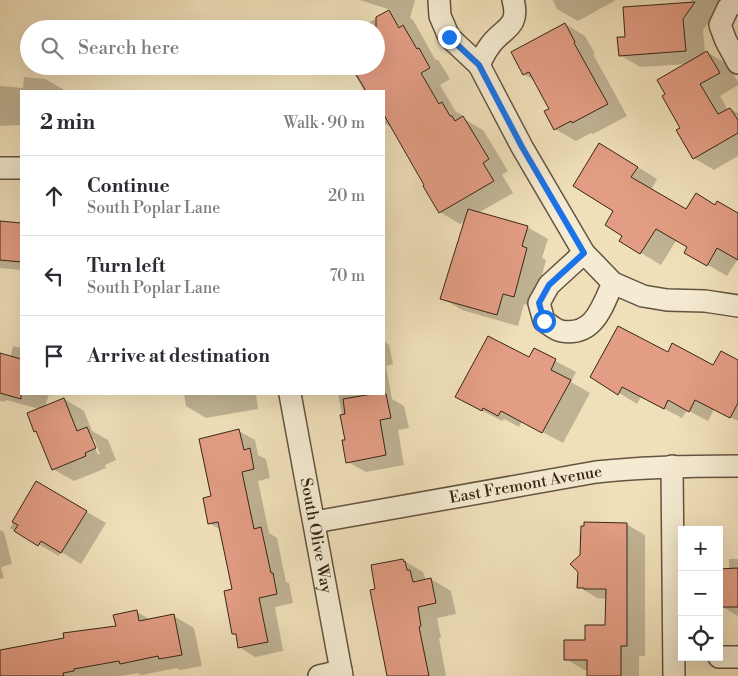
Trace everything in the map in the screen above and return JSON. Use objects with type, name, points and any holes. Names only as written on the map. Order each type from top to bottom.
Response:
[{"type":"street","points":[[439,0],[440,16],[449,37],[479,65],[522,147],[584,253],[614,283],[643,296],[667,300],[705,301],[738,306]]},
{"type":"street","points":[[479,65],[489,46],[511,25],[516,10],[513,0]]},
{"type":"street","points":[[738,1],[728,8],[720,25],[738,63]]},
{"type":"street","points":[[0,168],[20,168]]},
{"type":"street","points":[[584,253],[549,285],[539,303],[544,321],[560,331],[578,332],[595,321],[614,283]]},
{"type":"street","name":"South Olive Way","points":[[290,395],[342,674]]},
{"type":"street","points":[[672,466],[676,663]]},
{"type":"street","name":"East Fremont Avenue","points":[[315,522],[596,472],[672,466],[738,466]]},
{"type":"street","points":[[723,657],[738,657]]},
{"type":"street","points":[[319,676],[342,674]]},
{"type":"building","points":[[695,2],[683,19],[686,51],[619,56],[617,37],[625,37],[623,7]]},
{"type":"building","points":[[389,10],[399,28],[403,25],[430,68],[421,73],[439,104],[442,102],[455,121],[463,116],[489,159],[483,163],[494,181],[439,213],[385,117],[385,90],[365,90],[356,75],[385,75],[385,20],[376,20],[376,17]]},
{"type":"building","points":[[565,23],[608,104],[572,123],[571,121],[554,130],[544,111],[549,109],[529,72],[523,75],[511,52]]},
{"type":"building","points":[[707,51],[720,73],[700,84],[718,114],[730,108],[738,120],[738,133],[693,159],[676,130],[680,128],[662,96],[665,94],[657,80]]},
{"type":"building","points":[[599,143],[638,167],[631,177],[686,209],[696,193],[715,205],[717,201],[738,213],[738,260],[717,248],[707,266],[684,253],[687,247],[656,229],[640,254],[619,241],[622,236],[605,225],[613,211],[573,186]]},
{"type":"building","points":[[468,209],[528,226],[522,246],[527,248],[514,297],[503,294],[497,315],[440,299]]},
{"type":"building","points":[[0,221],[20,223],[20,262],[0,260]]},
{"type":"building","points":[[618,326],[668,352],[672,343],[713,365],[721,351],[738,360],[738,403],[730,418],[695,400],[689,412],[668,400],[664,409],[622,387],[618,395],[590,377]]},
{"type":"building","points":[[488,336],[529,357],[534,348],[556,359],[551,370],[571,380],[542,433],[501,411],[498,416],[483,408],[482,411],[455,397]]},
{"type":"building","points":[[0,353],[20,359],[21,399],[0,393]]},
{"type":"building","points":[[386,394],[391,418],[380,420],[386,455],[346,463],[342,440],[345,440],[340,415],[345,414],[343,399]]},
{"type":"building","points":[[64,398],[77,431],[87,427],[96,448],[85,453],[86,456],[52,470],[27,413]]},
{"type":"building","points":[[239,429],[244,450],[250,448],[254,469],[242,472],[254,529],[261,527],[277,594],[259,598],[268,642],[238,648],[236,634],[232,634],[224,591],[232,589],[218,522],[208,524],[203,498],[211,496],[199,439]]},
{"type":"building","points":[[36,481],[87,511],[61,553],[41,541],[38,546],[14,531],[18,525],[12,522]]},
{"type":"building","points":[[584,522],[627,523],[627,646],[621,646],[621,676],[587,676],[587,660],[564,660],[564,640],[585,640],[585,625],[605,625],[606,589],[577,588],[578,572],[570,564],[580,555],[581,526],[584,526]]},
{"type":"building","points":[[403,559],[407,570],[410,570],[413,582],[431,578],[436,603],[418,607],[421,626],[419,627],[429,676],[387,676],[370,590],[375,589],[371,565]]},
{"type":"building","points":[[738,568],[738,607],[723,607],[723,569]]},
{"type":"building","points":[[137,610],[139,621],[174,614],[182,655],[159,659],[158,656],[120,664],[119,661],[74,669],[74,671],[63,673],[64,676],[0,676],[0,650],[64,638],[63,633],[116,626],[113,615]]},
{"type":"route","points":[[449,37],[479,65],[522,147],[584,253],[549,285],[539,303],[544,321]]}]
